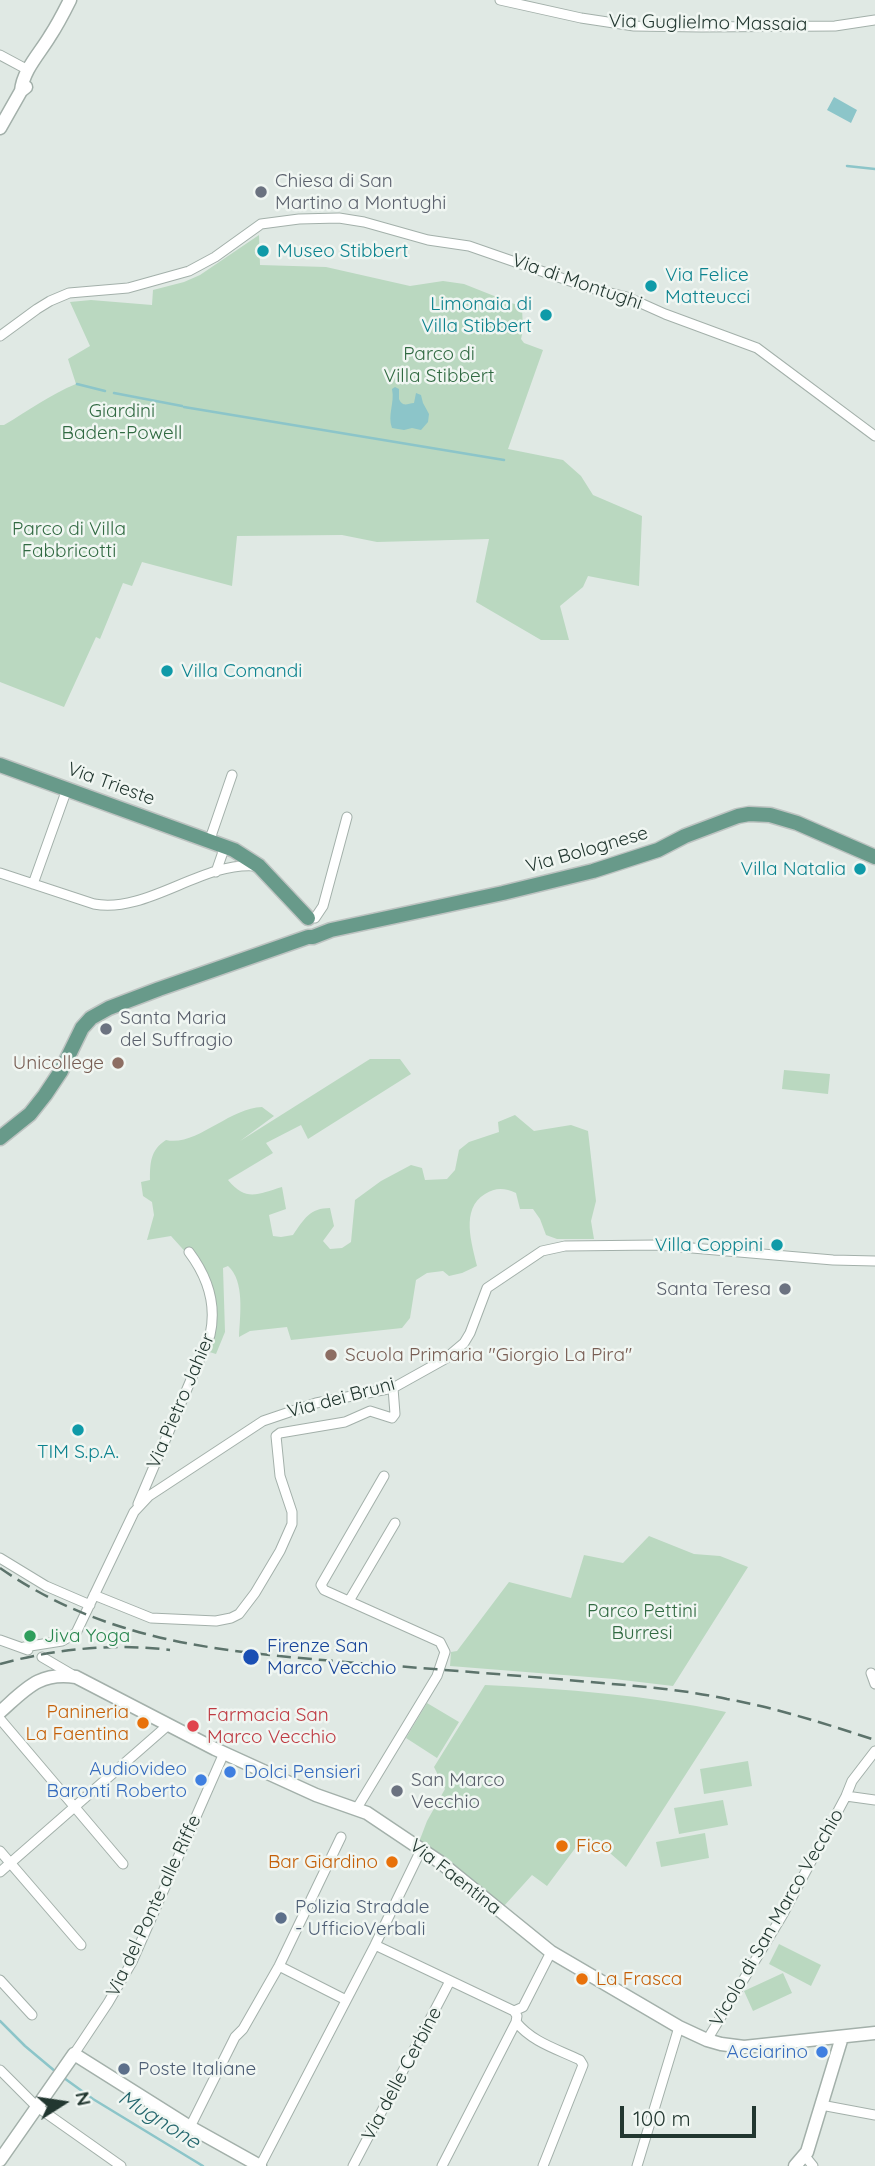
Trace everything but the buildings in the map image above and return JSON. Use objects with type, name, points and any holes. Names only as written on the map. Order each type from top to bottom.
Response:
[{"type":"main road","name":"Via Trieste","points":[[0,765],[210,839],[246,856],[259,866],[314,926]]},
{"type":"main road","name":"Via Bolognese","points":[[0,1138],[30,1114],[46,1095],[82,1028],[91,1018],[109,1008],[314,926],[340,927],[503,893],[604,868],[658,850],[685,836],[748,814],[770,815],[797,823],[875,857]]},
{"type":"street","points":[[21,91],[28,70],[70,0]]},
{"type":"street","name":"Via Guglielmo Massaia","points":[[500,0],[569,16],[634,26],[835,26],[875,20]]},
{"type":"street","points":[[0,128],[21,91],[28,85],[48,48],[49,39]]},
{"type":"street","points":[[0,55],[28,70]]},
{"type":"street","name":"Via di Montughi","points":[[0,336],[37,309],[69,293],[128,288],[189,271],[226,250],[261,224],[339,218],[428,240],[469,246],[590,288],[627,297],[757,348],[875,436]]},
{"type":"street","points":[[210,839],[232,775]]},
{"type":"street","points":[[33,884],[67,789]]},
{"type":"street","points":[[314,926],[323,906],[347,817]]},
{"type":"street","points":[[216,872],[225,846]]},
{"type":"street","points":[[0,873],[87,902],[108,906],[136,900],[238,865],[259,866]]},
{"type":"street","name":"Via dei Bruni","points":[[0,1640],[28,1649],[69,1638],[79,1629],[134,1512],[149,1496],[270,1418],[316,1403],[393,1388],[445,1359],[464,1343],[476,1320],[487,1288],[542,1251],[586,1245],[657,1245],[844,1261],[875,1261]]},
{"type":"street","name":"Via Pietro Jahier","points":[[134,1512],[210,1335],[213,1314],[210,1295],[201,1269],[189,1252]]},
{"type":"street","points":[[276,1436],[280,1433],[345,1422],[370,1410],[392,1418],[393,1388]]},
{"type":"street","points":[[0,1558],[46,1586],[151,1618],[216,1621],[239,1614],[280,1551],[292,1524],[292,1512],[280,1476],[276,1436],[270,1418]]},
{"type":"street","points":[[357,1808],[437,1676],[445,1652],[440,1642],[324,1590],[321,1585],[384,1476]]},
{"type":"street","points":[[349,1601],[395,1523]]},
{"type":"street","name":"Via Faentina","points":[[42,1657],[223,1754],[316,1795],[357,1808],[440,1862],[551,1952],[679,2027],[707,2040],[744,2047],[875,2033]]},
{"type":"street","points":[[871,1673],[875,1684]]},
{"type":"street","points":[[0,1712],[35,1682],[57,1676],[76,1677]]},
{"type":"street","points":[[0,1720],[123,1864]]},
{"type":"street","points":[[0,1871],[167,1726]]},
{"type":"street","name":"Vicolo di San Marco Vecchio","points":[[707,2040],[782,1916],[852,1781],[875,1751]]},
{"type":"street","name":"Via del Ponte alle Riffe","points":[[72,2057],[132,1962],[223,1754]]},
{"type":"street","name":"Vicolo di San Marco Vecchio","points":[[846,1796],[875,1800]]},
{"type":"street","points":[[190,2127],[235,2036],[243,2029],[279,1966],[341,1837]]},
{"type":"street","points":[[0,2160],[72,2057],[260,2166],[375,1945],[421,1850]]},
{"type":"street","points":[[0,1851],[81,1945]]},
{"type":"street","points":[[375,1945],[514,2011],[517,2016],[442,2166]]},
{"type":"street","points":[[514,2011],[524,2005],[551,1952]]},
{"type":"street","points":[[279,1966],[346,2000]]},
{"type":"street","points":[[0,1980],[32,2015]]},
{"type":"street","name":"Via delle Cerbine","points":[[353,2166],[450,1982]]},
{"type":"street","points":[[516,2022],[532,2038],[580,2060],[583,2065],[543,2166]]},
{"type":"street","points":[[637,2166],[679,2027]]},
{"type":"street","points":[[795,2166],[809,2161],[821,2105],[842,2037]]},
{"type":"street","points":[[0,2070],[36,2106],[121,2166]]},
{"type":"street","points":[[821,2105],[875,2115]]},
{"type":"green space","points":[[259,235],[260,265],[326,267],[410,286],[443,281],[464,284],[522,307],[521,339],[524,343],[543,350],[508,449],[563,460],[581,476],[593,495],[642,516],[639,586],[588,576],[583,587],[560,606],[569,640],[541,640],[476,602],[489,539],[377,542],[342,535],[237,536],[232,586],[142,562],[132,586],[123,583],[100,639],[96,637],[64,707],[0,682],[0,425],[76,384],[68,359],[90,346],[70,302],[91,300],[152,305],[153,290],[200,275]]},
{"type":"green space","points":[[370,1059],[400,1059],[411,1074],[308,1139],[301,1125],[266,1143],[273,1153],[228,1180],[247,1194],[259,1194],[282,1187],[286,1209],[269,1215],[273,1236],[293,1235],[312,1212],[330,1208],[334,1226],[323,1241],[330,1249],[342,1248],[351,1242],[355,1200],[381,1181],[411,1165],[422,1168],[425,1180],[447,1179],[455,1170],[459,1150],[469,1142],[499,1132],[498,1122],[515,1115],[534,1131],[571,1125],[588,1131],[596,1201],[591,1221],[594,1239],[557,1239],[546,1235],[533,1209],[520,1209],[516,1193],[504,1189],[493,1190],[477,1200],[472,1208],[470,1227],[477,1266],[449,1276],[443,1271],[427,1273],[416,1280],[410,1318],[402,1328],[291,1340],[287,1327],[250,1331],[239,1337],[239,1289],[228,1266],[223,1268],[225,1332],[216,1354],[206,1351],[215,1332],[216,1316],[208,1277],[171,1236],[147,1240],[154,1215],[152,1202],[143,1196],[141,1182],[150,1180],[154,1153],[166,1140],[189,1138],[250,1109],[262,1107],[274,1116],[240,1141]]},
{"type":"green space","points":[[784,1070],[830,1074],[828,1094],[782,1089]]},
{"type":"green space","name":"Parco Pettini Burresi","points":[[649,1536],[694,1554],[720,1556],[748,1567],[673,1686],[450,1666],[451,1652],[457,1651],[509,1582],[571,1598],[584,1555],[623,1563]]},
{"type":"green space","name":"Parco Pettini Burresi","points":[[485,1685],[606,1694],[726,1712],[626,1867],[603,1847],[582,1839],[547,1886],[532,1875],[504,1906],[419,1842],[445,1789],[434,1767]]},
{"type":"green space","points":[[427,1703],[459,1722],[437,1758],[406,1738]]},
{"type":"green space","points":[[748,1761],[752,1786],[704,1794],[700,1769]]},
{"type":"green space","points":[[723,1800],[728,1825],[679,1834],[674,1808]]},
{"type":"green space","points":[[705,1833],[709,1858],[661,1867],[656,1842]]},
{"type":"green space","points":[[779,1944],[821,1965],[811,1986],[769,1964]]},
{"type":"green space","points":[[783,1973],[792,1993],[753,2011],[744,1991]]},
{"type":"water","points":[[834,97],[857,110],[851,123],[827,110]]},
{"type":"water","points":[[392,389],[399,389],[399,399],[404,404],[414,403],[416,393],[421,395],[429,414],[428,422],[421,430],[392,428]]},
{"type":"waterway","points":[[847,166],[875,169]]},
{"type":"waterway","points":[[77,384],[105,391]]},
{"type":"waterway","points":[[114,393],[182,406]]},
{"type":"waterway","points":[[184,407],[504,460]]},
{"type":"waterway","name":"Mugnone","points":[[0,2021],[56,2072]]},
{"type":"waterway","name":"Mugnone","points":[[64,2078],[93,2099],[203,2166]]},
{"type":"railway","points":[[0,1568],[42,1594],[85,1614],[172,1640],[263,1654],[641,1686],[713,1696],[820,1722],[875,1740]]},
{"type":"railway","points":[[0,1664],[42,1655],[105,1647],[170,1650]]},
{"type":"place","name":"Chiesa di San Martino a Montughi","points":[[261,192]]},
{"type":"place","name":"Museo Stibbert","points":[[263,251]]},
{"type":"place","name":"Via Felice Matteucci","points":[[651,286]]},
{"type":"place","name":"Limonaia di Villa Stibbert","points":[[546,315]]},
{"type":"place","name":"Villa Comandi","points":[[167,671]]},
{"type":"place","name":"Villa Natalia","points":[[860,869]]},
{"type":"place","name":"Santa Maria del Suffragio","points":[[106,1029]]},
{"type":"place","name":"Unicollege","points":[[118,1063]]},
{"type":"place","name":"Villa Coppini","points":[[777,1245]]},
{"type":"place","name":"Santa Teresa","points":[[785,1289]]},
{"type":"place","name":"Scuola Primaria \"Giorgio La Pira\"","points":[[331,1355]]},
{"type":"place","name":"TIM S.p.A.","points":[[78,1430]]},
{"type":"place","name":"Jiva Yoga","points":[[30,1636]]},
{"type":"place","name":"Firenze San Marco Vecchio","points":[[251,1657]]},
{"type":"place","name":"Panineria La Faentina","points":[[143,1723]]},
{"type":"place","name":"Farmacia San Marco Vecchio","points":[[193,1726]]},
{"type":"place","name":"Dolci Pensieri","points":[[230,1772]]},
{"type":"place","name":"Audiovideo Baronti Roberto","points":[[201,1780]]},
{"type":"place","name":"San Marco Vecchio","points":[[397,1791]]},
{"type":"place","name":"Fico","points":[[562,1846]]},
{"type":"place","name":"Bar Giardino","points":[[392,1862]]},
{"type":"place","name":"Polizia Stradale - UfficioVerbali","points":[[281,1918]]},
{"type":"place","name":"La Frasca","points":[[582,1979]]},
{"type":"place","name":"Acciarino","points":[[822,2052]]},
{"type":"place","name":"Poste Italiane","points":[[124,2069]]},
{"type":"park label","name":"Parco di Villa Stibbert","points":[[439,365]]},
{"type":"park label","name":"Giardini Baden-Powell","points":[[122,422]]},
{"type":"park label","name":"Parco di Villa Fabbricotti","points":[[69,540]]}]
